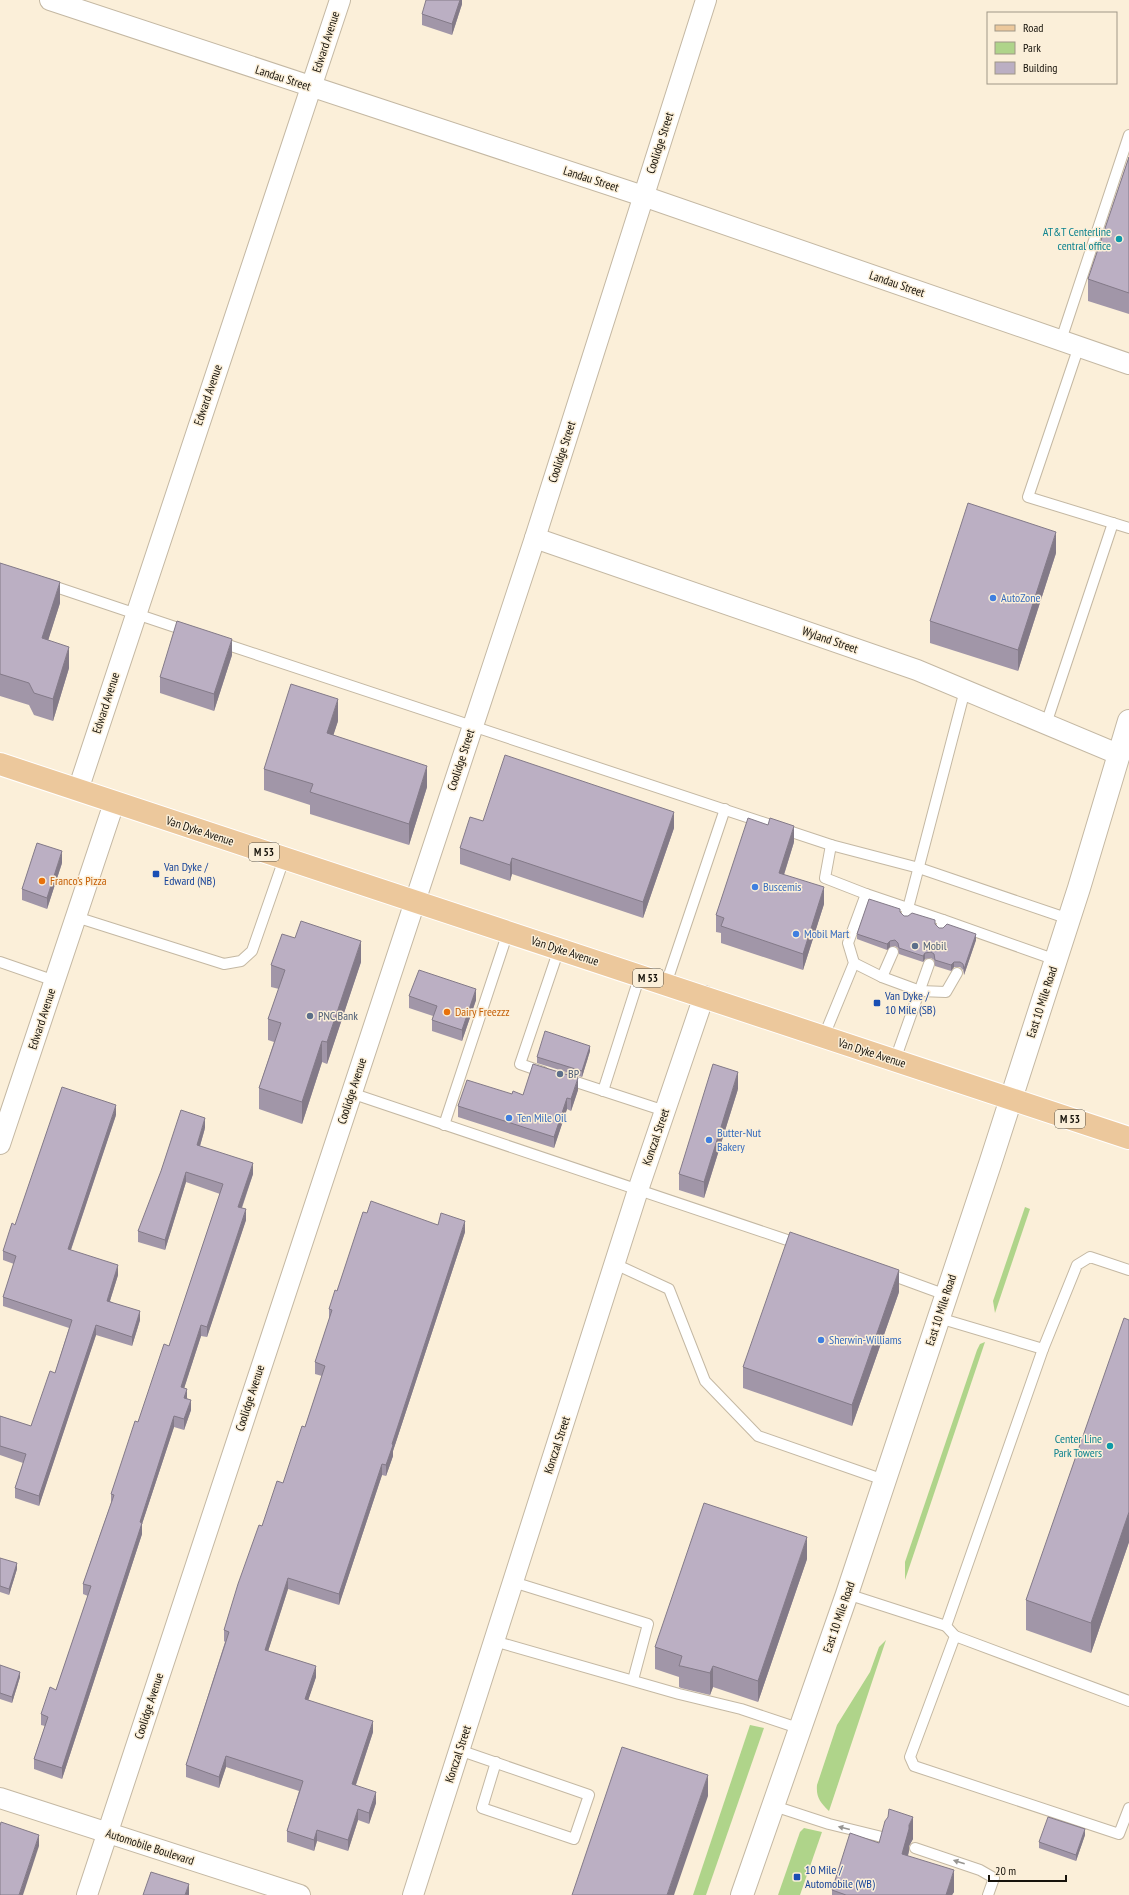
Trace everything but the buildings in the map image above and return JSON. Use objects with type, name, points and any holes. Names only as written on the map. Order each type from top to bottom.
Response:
[{"type":"main road","name":"East 10 Mile Road","points":[[742,1895],[847,1594],[1012,1100],[1120,755],[1129,721]]},
{"type":"main road","name":"Van Dyke Avenue","points":[[0,764],[1129,1138]]},
{"type":"street","name":"Landau Street","points":[[50,0],[643,196],[1129,364]]},
{"type":"street","name":"Edward Avenue","points":[[78,790],[135,614],[340,0]]},
{"type":"street","name":"Coolidge Street","points":[[414,902],[535,538],[706,0]]},
{"type":"street","name":"Wyland Street","points":[[535,538],[917,670],[1120,755]]},
{"type":"street","name":"Edward Avenue","points":[[0,1144],[114,802]]},
{"type":"street","name":"Coolidge Avenue","points":[[87,1895],[414,902]]},
{"type":"street","name":"Konczal Street","points":[[412,1895],[638,1190],[704,996]]},
{"type":"street","name":"Automobile Boulevard","points":[[0,1798],[107,1833],[268,1890],[300,1895]]},
{"type":"lane","points":[[1129,135],[1028,497],[1129,528]]},
{"type":"lane","points":[[1046,724],[1113,523]]},
{"type":"lane","points":[[37,581],[198,634]]},
{"type":"lane","points":[[213,639],[831,845],[919,868],[1069,919]]},
{"type":"lane","points":[[907,912],[965,690]]},
{"type":"lane","points":[[666,984],[725,809]]},
{"type":"lane","points":[[831,845],[825,878],[907,912],[971,934],[1056,960]]},
{"type":"lane","points":[[76,917],[224,964],[241,961],[252,951],[284,859]]},
{"type":"lane","points":[[824,1036],[854,963],[848,943],[866,894]]},
{"type":"lane","points":[[444,1125],[508,932]]},
{"type":"lane","points":[[559,949],[520,1064],[664,1111]]},
{"type":"lane","points":[[882,977],[893,952]]},
{"type":"lane","points":[[0,962],[54,980]]},
{"type":"lane","points":[[854,963],[882,977],[920,991],[946,992],[957,973]]},
{"type":"lane","points":[[895,1060],[929,964]]},
{"type":"lane","points":[[602,1091],[640,975]]},
{"type":"lane","points":[[351,1093],[811,1248]]},
{"type":"lane","points":[[946,1626],[1043,1349],[1077,1265],[1090,1257],[1129,1270]]},
{"type":"lane","points":[[615,1264],[669,1289],[705,1381],[758,1436],[884,1480]]},
{"type":"lane","points":[[879,1270],[946,1295]]},
{"type":"lane","points":[[940,1318],[1043,1349]]},
{"type":"lane","points":[[513,1582],[648,1624],[633,1680]]},
{"type":"lane","points":[[847,1594],[946,1626],[955,1636],[1129,1701]]},
{"type":"lane","points":[[955,1636],[910,1757],[914,1766],[1119,1834],[1129,1808]]},
{"type":"lane","points":[[494,1641],[741,1709],[801,1729]]},
{"type":"lane","points":[[459,1750],[496,1762],[589,1795],[574,1839],[482,1808],[496,1762]]},
{"type":"lane","points":[[774,1806],[829,1824],[882,1837]]},
{"type":"lane","points":[[915,1848],[980,1870],[994,1878],[988,1895]]},
{"type":"green space","points":[[1025,1207],[1030,1209],[995,1313],[993,1301]]},
{"type":"green space","points":[[985,1342],[905,1580],[905,1562],[977,1350],[980,1344]]},
{"type":"green space","points":[[886,1640],[829,1811],[819,1799],[817,1785],[837,1725],[870,1672],[879,1647]]},
{"type":"green space","points":[[750,1725],[764,1728],[706,1895],[693,1895]]},
{"type":"green space","points":[[804,1828],[822,1832],[800,1895],[778,1895],[800,1832]]},
{"type":"place","name":"AT&T Centerline central office","points":[[1119,239]]},
{"type":"place","name":"AutoZone","points":[[993,598]]},
{"type":"place","name":"Van Dyke / Edward (NB)","points":[[156,874]]},
{"type":"place","name":"Franco's Pizza","points":[[42,881]]},
{"type":"place","name":"Buscemis","points":[[755,887]]},
{"type":"place","name":"Mobil Mart","points":[[796,934]]},
{"type":"place","name":"Mobil","points":[[915,946]]},
{"type":"place","name":"Van Dyke / 10 Mile (SB)","points":[[877,1003]]},
{"type":"place","name":"Dairy Freezzz","points":[[447,1012]]},
{"type":"place","name":"PNC Bank","points":[[310,1016]]},
{"type":"place","name":"BP","points":[[560,1074]]},
{"type":"place","name":"Ten Mile Oil","points":[[509,1118]]},
{"type":"place","name":"Butter-Nut Bakery","points":[[709,1140]]},
{"type":"place","name":"Sherwin-Williams","points":[[821,1340]]},
{"type":"place","name":"Center Line Park Towers","points":[[1110,1446]]},
{"type":"place","name":"10 Mile / Automobile (WB)","points":[[797,1877]]}]
